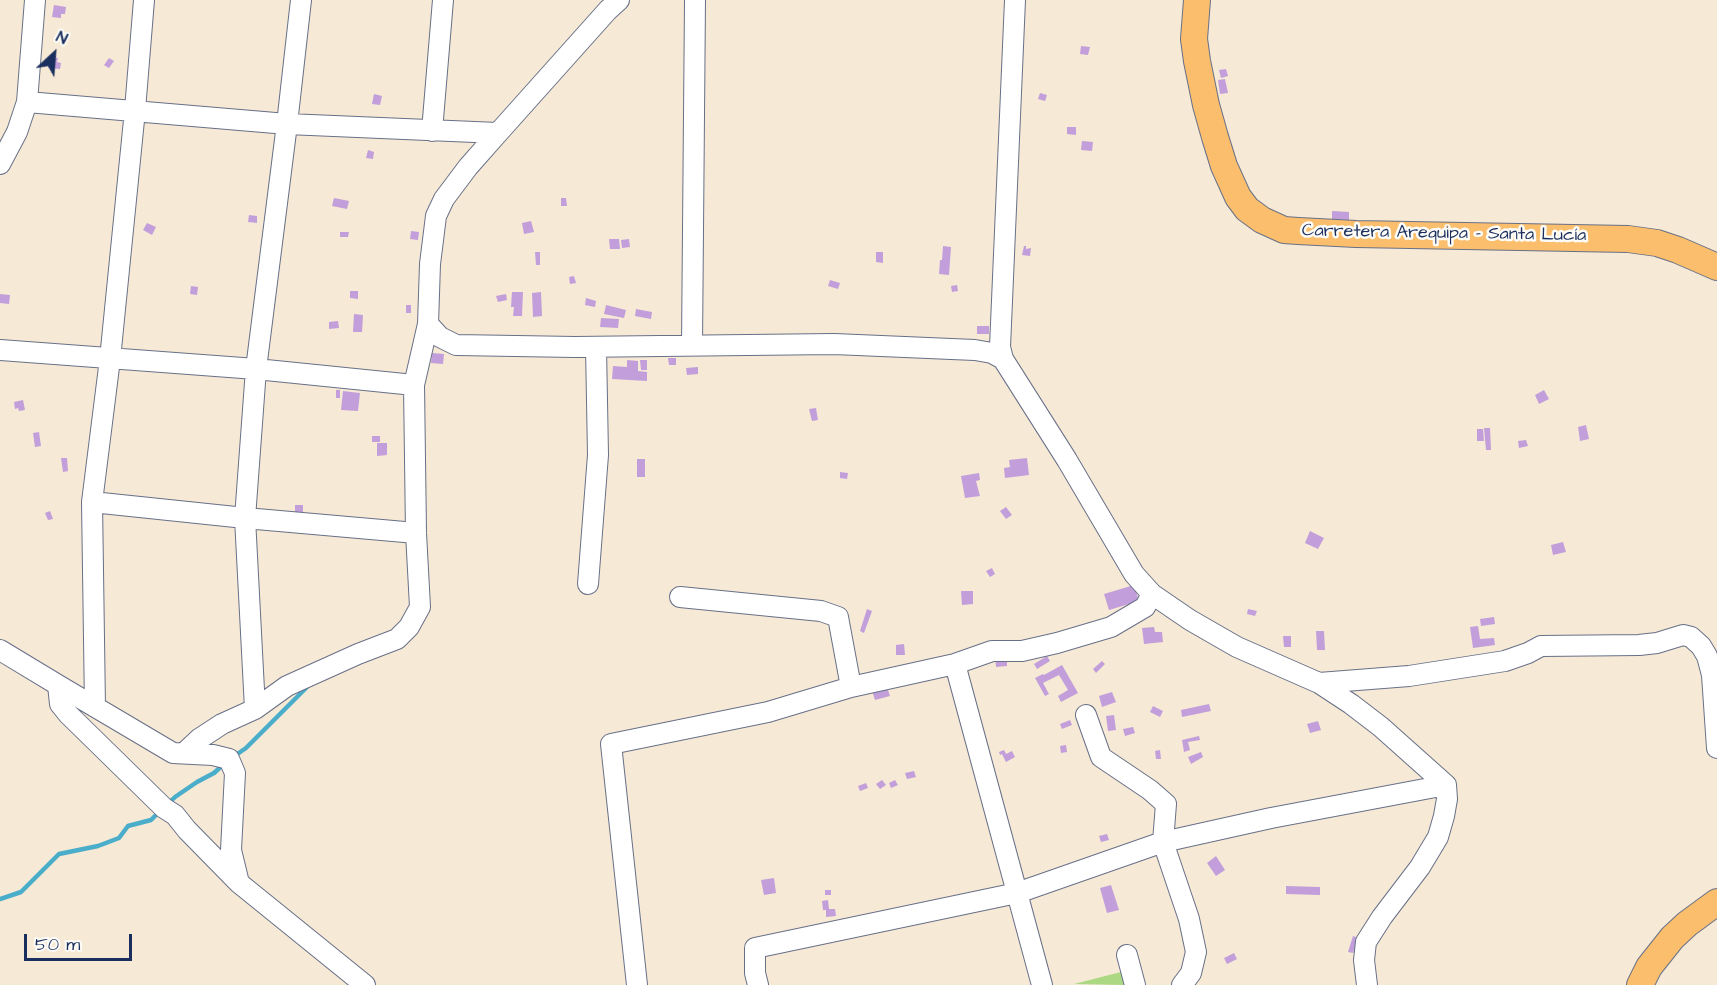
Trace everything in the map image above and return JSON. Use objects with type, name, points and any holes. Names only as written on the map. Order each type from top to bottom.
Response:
[{"type":"main road","name":"Carretera Arequipa - Santa Lucía","points":[[1197,0],[1194,39],[1198,68],[1221,156],[1238,197],[1247,209],[1262,220],[1284,230],[1298,231],[1628,239],[1657,243],[1717,267]]},
{"type":"main road","points":[[1640,985],[1649,968],[1672,938],[1717,902]]},
{"type":"street","points":[[0,164],[17,132],[27,102],[35,0]]},
{"type":"street","points":[[95,706],[92,502],[110,359],[144,0]]},
{"type":"street","points":[[255,709],[245,518],[256,369],[301,0]]},
{"type":"street","points":[[432,131],[443,0]]},
{"type":"street","points":[[184,753],[199,739],[222,724],[255,709],[287,686],[397,639],[409,627],[420,607],[416,533],[414,385],[428,324],[430,264],[436,216],[444,199],[468,167],[619,0]]},
{"type":"street","points":[[692,345],[695,0]]},
{"type":"street","points":[[1015,0],[1000,347],[1003,359],[1134,574],[1152,594],[1190,620],[1237,647],[1318,684],[1352,704],[1446,785],[1447,800],[1438,837],[1420,867],[1366,942],[1364,960],[1367,985]]},
{"type":"street","points":[[27,102],[287,124],[498,133]]},
{"type":"street","points":[[428,324],[440,337],[456,345],[597,347],[834,344],[963,349],[992,353],[1003,359]]},
{"type":"street","points":[[588,584],[598,455],[597,347]]},
{"type":"street","points":[[0,350],[256,369],[414,385]]},
{"type":"street","points":[[92,502],[416,533]]},
{"type":"street","points":[[637,985],[611,744],[768,712],[851,687],[955,664],[992,651],[1022,651],[1057,643],[1111,627],[1145,607],[1152,594]]},
{"type":"street","points":[[680,597],[821,611],[838,617],[851,687]]},
{"type":"street","points":[[1318,684],[1409,676],[1505,661],[1540,646],[1639,645],[1683,636],[1691,637],[1701,646],[1707,656],[1712,675],[1717,748]]},
{"type":"street","points":[[0,650],[172,753],[213,755],[229,759],[235,773],[231,850],[239,883]]},
{"type":"street","points":[[955,664],[1042,985]]},
{"type":"street","points":[[58,685],[60,704],[68,714],[164,808],[175,815],[239,883],[365,985]]},
{"type":"street","points":[[1086,715],[1101,757],[1150,790],[1166,804],[1163,842],[1189,919],[1196,952],[1191,973],[1182,985]]},
{"type":"street","points":[[758,985],[755,973],[755,948],[1017,893],[1163,842],[1271,818],[1446,785]]},
{"type":"street","points":[[1127,955],[1135,985]]},
{"type":"green space","points":[[1121,972],[1124,985],[1074,984]]},
{"type":"building","points":[[54,5],[66,7],[65,14],[61,14],[61,18],[52,17]]},
{"type":"building","points":[[1081,46],[1090,47],[1088,55],[1080,54]]},
{"type":"building","points":[[49,57],[58,58],[57,62],[61,63],[60,69],[48,68]]},
{"type":"building","points":[[109,58],[114,61],[109,68],[104,65]]},
{"type":"building","points":[[1226,69],[1228,76],[1221,78],[1219,70]]},
{"type":"building","points":[[1225,79],[1228,93],[1220,94],[1218,80]]},
{"type":"building","points":[[1040,93],[1047,95],[1045,101],[1038,99]]},
{"type":"building","points":[[374,94],[382,96],[380,105],[372,104]]},
{"type":"building","points":[[1067,127],[1076,127],[1076,135],[1067,134]]},
{"type":"building","points":[[1082,141],[1093,142],[1092,151],[1081,150]]},
{"type":"building","points":[[368,150],[374,152],[373,159],[366,158]]},
{"type":"building","points":[[334,198],[349,201],[347,209],[332,206]]},
{"type":"building","points":[[561,198],[566,198],[567,206],[561,206]]},
{"type":"building","points":[[1332,211],[1349,212],[1349,220],[1332,219]]},
{"type":"building","points":[[249,215],[257,216],[257,223],[248,222]]},
{"type":"building","points":[[531,221],[534,232],[524,234],[522,223]]},
{"type":"building","points":[[147,223],[156,227],[152,235],[143,230]]},
{"type":"building","points":[[411,231],[419,232],[418,240],[410,239]]},
{"type":"building","points":[[340,232],[349,232],[348,237],[340,237]]},
{"type":"building","points":[[609,239],[619,239],[620,249],[610,249]]},
{"type":"building","points":[[629,239],[630,247],[622,248],[621,240]]},
{"type":"building","points":[[943,246],[951,247],[949,275],[939,274]]},
{"type":"building","points":[[1024,246],[1026,249],[1031,248],[1030,256],[1022,255]]},
{"type":"building","points":[[535,252],[540,252],[540,265],[536,265]]},
{"type":"building","points":[[876,252],[883,252],[883,263],[876,262]]},
{"type":"building","points":[[574,276],[576,283],[570,284],[569,277]]},
{"type":"building","points":[[830,280],[840,283],[838,289],[828,286]]},
{"type":"building","points":[[957,285],[958,291],[952,292],[951,286]]},
{"type":"building","points":[[191,286],[198,287],[197,295],[190,294]]},
{"type":"building","points":[[350,291],[358,291],[358,299],[350,298]]},
{"type":"building","points":[[512,292],[523,292],[522,316],[513,316]]},
{"type":"building","points":[[541,292],[542,316],[533,317],[532,293]]},
{"type":"building","points":[[0,294],[10,295],[9,304],[0,303]]},
{"type":"building","points":[[506,294],[507,300],[498,302],[496,296]]},
{"type":"building","points":[[586,298],[596,301],[595,307],[585,305]]},
{"type":"building","points":[[406,305],[411,305],[411,313],[406,313]]},
{"type":"building","points":[[606,305],[626,310],[624,318],[604,314]]},
{"type":"building","points":[[636,309],[652,312],[651,319],[635,316]]},
{"type":"building","points":[[354,314],[363,315],[362,332],[353,332]]},
{"type":"building","points":[[601,318],[619,319],[618,328],[600,327]]},
{"type":"building","points":[[338,321],[339,328],[329,329],[329,322]]},
{"type":"building","points":[[977,326],[989,326],[989,334],[977,334]]},
{"type":"building","points":[[432,353],[444,354],[443,364],[431,363]]},
{"type":"building","points":[[668,358],[676,358],[676,365],[669,365]]},
{"type":"building","points":[[627,360],[638,361],[638,371],[647,372],[647,381],[612,379],[613,366],[627,367]]},
{"type":"building","points":[[640,360],[647,360],[647,370],[641,370]]},
{"type":"building","points":[[698,367],[698,374],[687,375],[686,368]]},
{"type":"building","points":[[336,390],[340,390],[340,398],[336,398]]},
{"type":"building","points":[[1544,390],[1549,399],[1539,404],[1535,395]]},
{"type":"building","points":[[343,391],[360,393],[358,411],[341,410]]},
{"type":"building","points":[[23,400],[25,410],[15,409],[14,402]]},
{"type":"building","points":[[816,408],[818,420],[812,421],[809,409]]},
{"type":"building","points":[[1586,425],[1589,439],[1580,441],[1578,427]]},
{"type":"building","points":[[1484,428],[1490,428],[1491,450],[1486,450]]},
{"type":"building","points":[[1477,429],[1483,429],[1484,441],[1477,441]]},
{"type":"building","points":[[39,432],[41,446],[35,447],[33,433]]},
{"type":"building","points":[[372,436],[380,436],[380,442],[372,442]]},
{"type":"building","points":[[1526,440],[1528,446],[1519,448],[1518,441]]},
{"type":"building","points":[[377,443],[387,443],[387,455],[377,456]]},
{"type":"building","points":[[61,458],[67,458],[68,471],[63,472]]},
{"type":"building","points":[[1027,458],[1029,475],[1005,478],[1004,468],[1010,467],[1009,460]]},
{"type":"building","points":[[637,459],[645,459],[645,477],[637,477]]},
{"type":"building","points":[[840,472],[848,473],[847,479],[840,478]]},
{"type":"building","points":[[979,473],[980,480],[976,481],[980,496],[965,498],[961,476]]},
{"type":"building","points":[[295,505],[303,505],[303,514],[295,514]]},
{"type":"building","points":[[1006,507],[1012,515],[1006,519],[1000,511]]},
{"type":"building","points":[[50,511],[53,519],[48,520],[45,513]]},
{"type":"building","points":[[1310,531],[1324,538],[1318,549],[1305,543]]},
{"type":"building","points":[[1563,542],[1566,552],[1553,555],[1551,545]]},
{"type":"building","points":[[992,568],[995,574],[990,577],[986,571]]},
{"type":"building","points":[[1134,585],[1139,601],[1109,610],[1104,594]]},
{"type":"building","points":[[961,591],[973,591],[973,604],[962,605]]},
{"type":"building","points":[[867,609],[872,611],[864,633],[860,631]]},
{"type":"building","points":[[1248,609],[1257,611],[1255,616],[1247,614]]},
{"type":"building","points":[[1494,617],[1495,624],[1481,626],[1480,619]]},
{"type":"building","points":[[1478,626],[1480,639],[1494,638],[1495,645],[1473,648],[1470,627]]},
{"type":"building","points":[[1154,627],[1155,632],[1162,632],[1163,642],[1144,644],[1142,628]]},
{"type":"building","points":[[1316,631],[1324,631],[1325,650],[1317,650]]},
{"type":"building","points":[[1283,636],[1291,636],[1291,647],[1284,647]]},
{"type":"building","points":[[904,644],[905,655],[896,655],[896,645]]},
{"type":"building","points":[[995,656],[1007,656],[1007,666],[996,667]]},
{"type":"building","points":[[1047,656],[1050,661],[1037,669],[1034,664]]},
{"type":"building","points":[[1102,661],[1105,664],[1096,673],[1093,669]]},
{"type":"building","points":[[1062,665],[1078,693],[1061,702],[1058,696],[1068,690],[1059,675],[1043,683],[1049,694],[1045,696],[1035,678]]},
{"type":"building","points":[[886,684],[890,696],[875,700],[871,688]]},
{"type":"building","points":[[1112,692],[1116,702],[1102,707],[1099,696]]},
{"type":"building","points":[[1209,704],[1211,711],[1182,717],[1181,710]]},
{"type":"building","points":[[1153,706],[1163,711],[1160,717],[1150,712]]},
{"type":"building","points":[[1114,715],[1116,730],[1108,731],[1106,716]]},
{"type":"building","points":[[1070,720],[1072,725],[1062,729],[1060,724]]},
{"type":"building","points":[[1318,721],[1321,730],[1310,733],[1307,724]]},
{"type":"building","points":[[1133,727],[1135,733],[1125,736],[1123,729]]},
{"type":"building","points":[[1199,736],[1200,740],[1188,742],[1190,750],[1184,752],[1182,740]]},
{"type":"building","points":[[1066,745],[1067,752],[1061,753],[1060,746]]},
{"type":"building","points":[[1004,750],[1006,754],[1012,751],[1015,757],[1006,762],[999,752]]},
{"type":"building","points":[[1160,750],[1161,759],[1156,759],[1155,751]]},
{"type":"building","points":[[1201,752],[1203,757],[1191,764],[1188,757]]},
{"type":"building","points":[[914,771],[916,777],[907,779],[905,773]]},
{"type":"building","points":[[882,780],[886,785],[880,789],[876,784]]},
{"type":"building","points":[[895,780],[898,785],[891,788],[889,783]]},
{"type":"building","points":[[866,783],[868,788],[860,791],[858,786]]},
{"type":"building","points":[[1107,834],[1109,840],[1101,842],[1099,836]]},
{"type":"building","points":[[1216,856],[1225,870],[1216,876],[1207,863]]},
{"type":"building","points":[[774,878],[776,893],[764,895],[761,880]]},
{"type":"building","points":[[1111,885],[1119,910],[1107,913],[1100,888]]},
{"type":"building","points":[[1286,886],[1320,887],[1320,895],[1286,894]]},
{"type":"building","points":[[825,890],[831,890],[831,895],[825,895]]},
{"type":"building","points":[[828,900],[829,909],[835,909],[836,916],[826,917],[822,901]]},
{"type":"building","points":[[1353,936],[1358,938],[1353,953],[1348,952]]},
{"type":"building","points":[[1234,953],[1237,959],[1227,964],[1224,958]]},
{"type":"waterway","points":[[233,757],[246,748],[307,687]]},
{"type":"waterway","points":[[168,804],[224,764]]},
{"type":"waterway","points":[[0,899],[21,892],[59,854],[98,846],[119,838],[128,826],[151,820],[159,812]]}]
